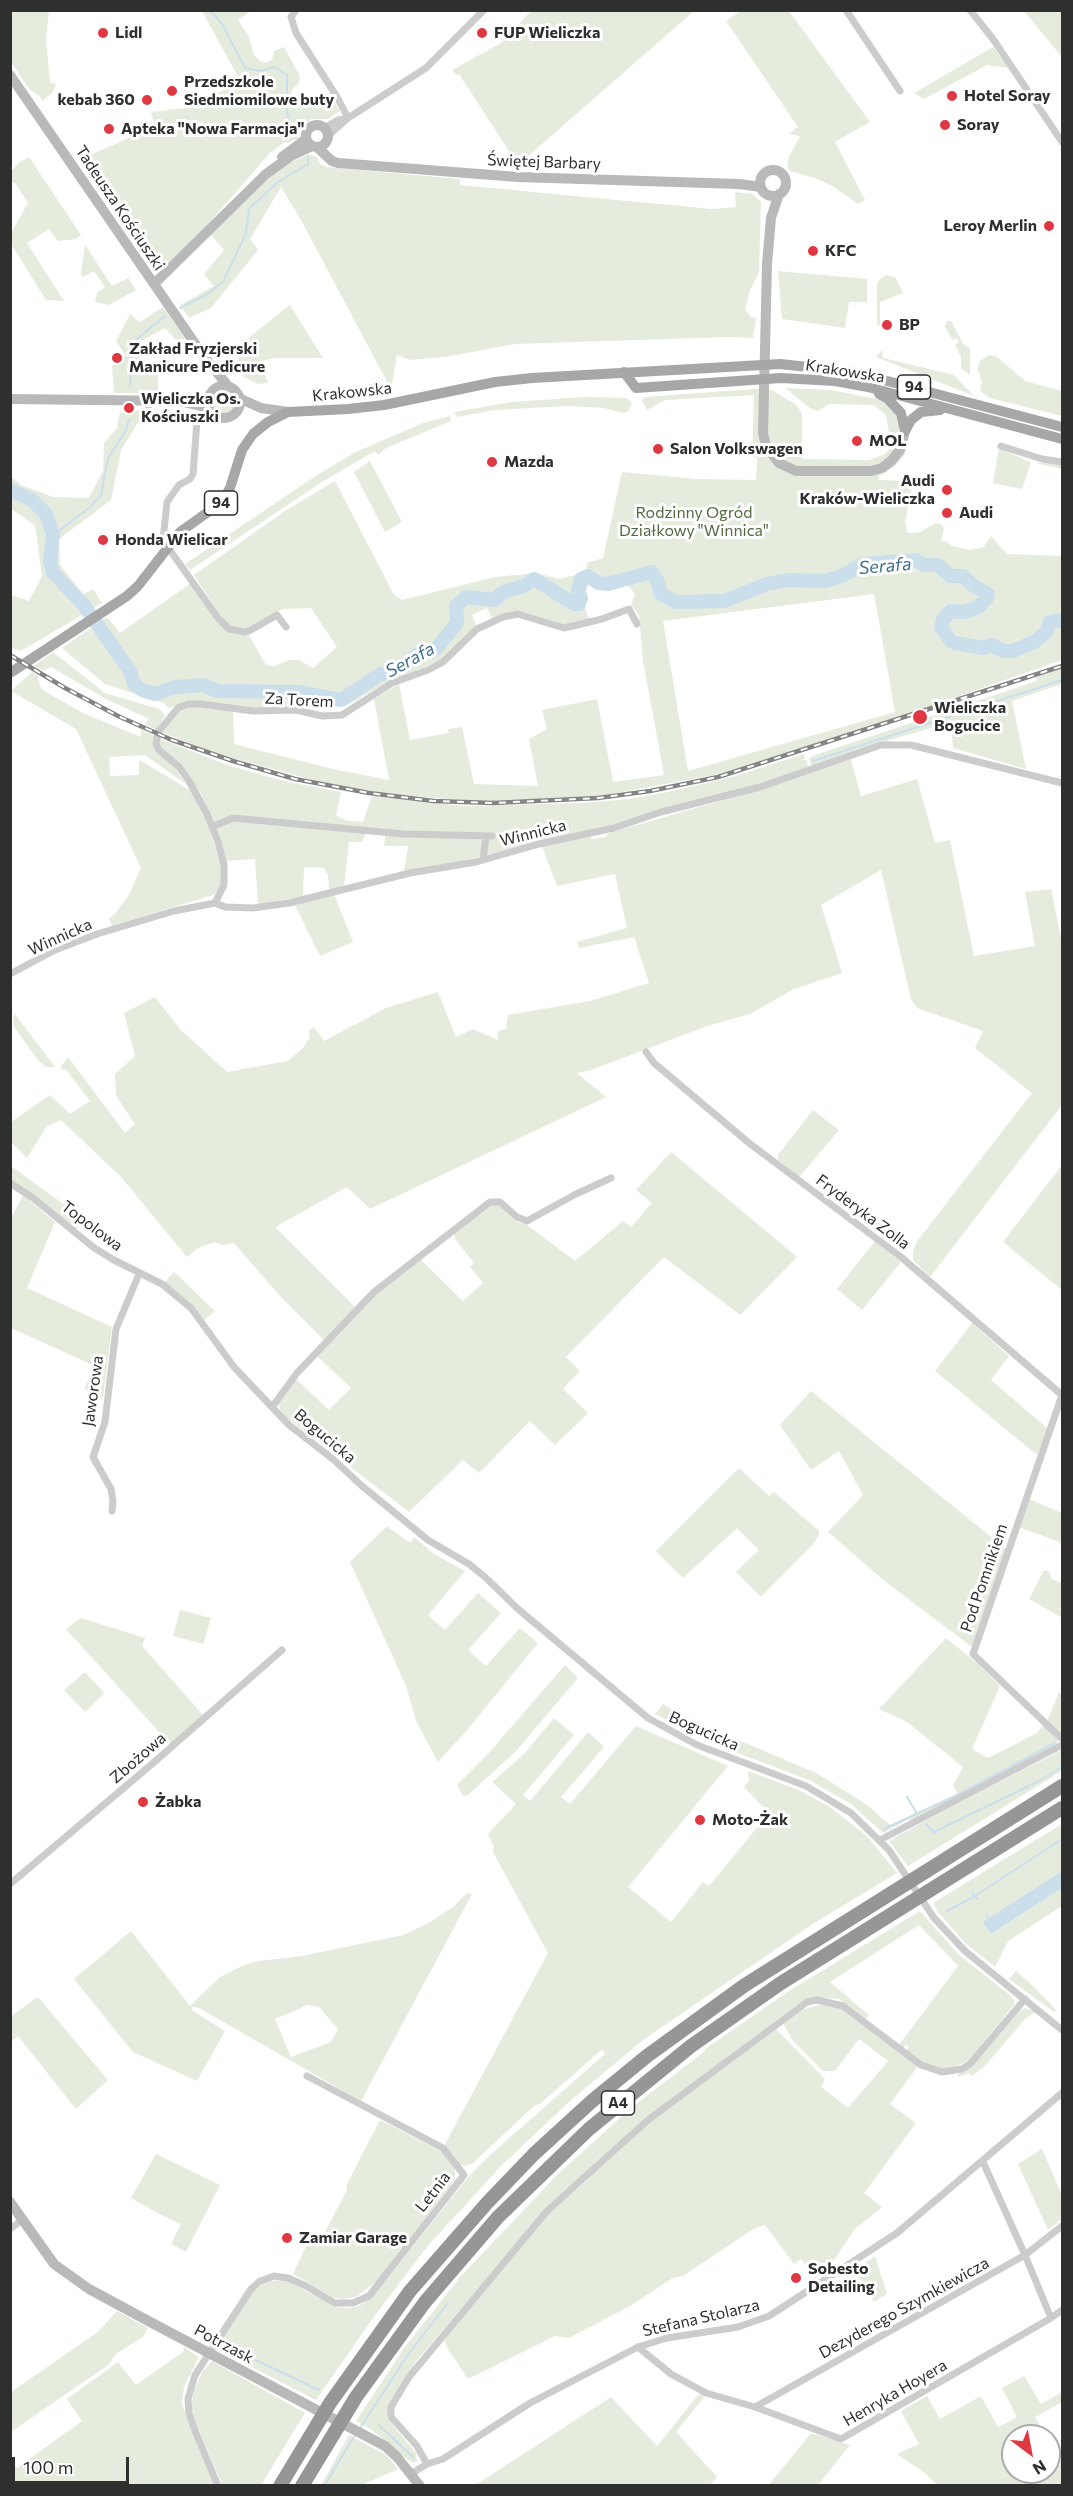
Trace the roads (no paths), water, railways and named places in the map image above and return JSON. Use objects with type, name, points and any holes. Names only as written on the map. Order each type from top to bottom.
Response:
[{"type":"highway","name":"A4","points":[[280,2486],[330,2403],[410,2291],[466,2225],[534,2154],[617,2080],[692,2022],[777,1963],[1062,1786]]},
{"type":"highway","name":"A4","points":[[302,2486],[356,2397],[419,2310],[484,2233],[544,2170],[613,2108],[691,2046],[797,1973],[1062,1808]]},
{"type":"main road","name":"Krakowska","points":[[288,412],[348,410],[384,405],[523,379],[748,364],[780,364],[822,368],[890,381],[1062,427]]},
{"type":"main road","name":"Krakowska","points":[[624,372],[636,388],[781,378],[834,381],[868,387],[1062,439]]},
{"type":"main road","points":[[868,387],[893,404],[901,413],[905,431]]},
{"type":"main road","points":[[905,431],[921,412],[948,409]]},
{"type":"main road","name":"94","points":[[10,673],[108,609],[138,586],[180,532],[222,502],[230,488],[242,450],[254,434],[267,422],[288,412]]},
{"type":"street","points":[[296,10],[291,17],[292,24],[348,118]]},
{"type":"street","points":[[154,284],[273,168],[286,152],[319,140],[348,118],[426,68],[484,10]]},
{"type":"street","points":[[846,10],[900,91]]},
{"type":"street","points":[[970,10],[993,39],[1062,142]]},
{"type":"street","name":"Tadeusza Kościuszki","points":[[10,75],[205,358],[228,386]]},
{"type":"street","name":"Świętej Barbary","points":[[319,140],[332,161],[349,164],[518,177],[739,184],[767,188],[771,218],[767,264],[763,433],[766,446],[779,463],[795,471],[871,471],[882,468],[900,450],[905,431]]},
{"type":"street","name":"Tadeusza Kościuszki","points":[[205,358],[211,376],[211,393]]},
{"type":"street","points":[[10,399],[178,401],[209,408],[214,415],[224,418],[238,411],[240,399],[236,391],[228,386],[222,386],[211,393],[178,401]]},
{"type":"street","points":[[209,408],[211,393]]},
{"type":"street","name":"Krakowska","points":[[240,399],[261,408],[288,412]]},
{"type":"street","points":[[149,401],[148,415],[195,416],[197,421],[193,474],[190,480],[179,485],[167,502],[163,540],[218,618],[229,629],[244,633],[278,615],[286,627]]},
{"type":"street","name":"Krakowska","points":[[238,411],[261,408]]},
{"type":"street","points":[[1001,446],[1042,459],[1062,462]]},
{"type":"street","name":"Za Torem","points":[[215,903],[224,885],[224,865],[212,827],[189,781],[179,767],[159,750],[156,744],[161,727],[181,707],[201,704],[253,711],[296,710],[322,716],[342,715],[392,683],[443,662],[477,629],[503,617],[518,614],[564,628],[602,619],[629,609],[638,624]]},
{"type":"street","name":"Winnicka","points":[[10,974],[55,950],[97,934],[174,911],[215,903],[225,907],[253,908],[290,903],[410,873],[483,860],[538,844],[614,828],[661,812],[760,787],[881,745],[911,745],[1062,783]]},
{"type":"street","points":[[212,827],[233,818],[403,834],[489,836],[483,860]]},
{"type":"street","name":"Fryderyka Zolla","points":[[646,1052],[654,1063],[749,1143],[901,1257],[1062,1395]]},
{"type":"street","name":"Bogucicka","points":[[272,1407],[297,1373],[374,1292],[490,1202],[495,1200],[500,1202],[517,1217],[527,1221],[611,1178]]},
{"type":"street","name":"Topolowa","points":[[10,1183],[33,1198],[93,1247],[139,1274],[162,1284]]},
{"type":"street","name":"Jaworowa","points":[[112,1511],[111,1489],[93,1457],[105,1422],[116,1329],[139,1274]]},
{"type":"street","name":"Bogucicka","points":[[162,1284],[191,1308],[234,1367],[289,1425],[428,1540],[485,1576],[518,1609],[658,1725],[697,1745],[806,1786],[851,1814],[880,1840],[933,1918],[965,1951],[1062,2030]]},
{"type":"street","name":"Pod Pomnikiem","points":[[1062,1395],[973,1654],[1062,1739]]},
{"type":"street","name":"Zbożowa","points":[[10,1884],[282,1650]]},
{"type":"street","points":[[880,1840],[1062,1745]]},
{"type":"street","points":[[426,2464],[417,2446],[391,2417],[391,2407],[409,2377],[547,2211],[648,2120],[807,2002],[817,2000],[843,2006],[921,2065],[942,2072],[962,2069],[970,2064],[1024,1998]]},
{"type":"street","name":"Letnia","points":[[208,2353],[251,2289],[260,2281],[274,2276],[297,2282],[335,2303],[353,2302],[369,2296],[464,2175],[443,2148],[307,2076]]},
{"type":"street","name":"Stefana Stolarza","points":[[411,2474],[426,2464],[443,2459],[530,2403],[638,2347],[667,2338],[738,2327],[770,2316],[897,2233],[1062,2093]]},
{"type":"street","points":[[983,2162],[1051,2319]]},
{"type":"street","name":"Potrzask","points":[[10,2202],[54,2264],[89,2289],[391,2451],[420,2486]]},
{"type":"street","points":[[10,2229],[22,2220]]},
{"type":"street","name":"Dezyderego Szymkiewicza","points":[[755,2407],[1025,2255],[1062,2226]]},
{"type":"street","name":"Henryka Hoyera","points":[[638,2347],[670,2374],[706,2393],[755,2407],[841,2439],[1051,2319],[1062,2310]]},
{"type":"street","points":[[208,2353],[195,2375],[188,2399],[189,2412],[196,2433],[218,2486]]},
{"type":"water","points":[[1062,1871],[1062,1888],[991,1934],[983,1922]]},
{"type":"waterway","points":[[210,10],[222,24],[245,68],[261,71],[274,67],[287,75],[287,113],[296,138]]},
{"type":"waterway","points":[[180,308],[206,295],[223,282],[246,233],[249,209],[278,182],[308,164],[308,157]]},
{"type":"waterway","points":[[130,386],[133,351],[138,338],[165,316]]},
{"type":"waterway","points":[[53,535],[89,508],[101,495],[108,458],[125,432],[129,420]]},
{"type":"waterway","name":"Serafa","points":[[10,490],[32,500],[46,514],[53,535],[50,562],[53,573],[83,604],[130,671],[134,684],[142,690],[155,694],[176,687],[203,685],[217,691],[298,692],[341,700],[379,675],[406,664],[419,653],[435,650],[457,623],[456,606],[466,597],[495,600],[503,592],[524,586],[534,579],[574,604],[579,604],[581,598],[578,591],[581,579],[588,576],[598,583],[608,584],[652,572],[658,582],[660,593],[676,602],[724,601],[767,584],[787,580],[825,581],[842,576],[862,564],[915,560],[924,565],[938,565],[950,576],[963,576],[988,594],[977,608],[963,612],[951,611],[943,619],[941,627],[955,643],[983,648],[992,645],[1003,651],[1013,651],[1034,642],[1046,632],[1050,622],[1058,620],[1062,622]]},
{"type":"waterway","points":[[813,761],[1062,680]]},
{"type":"waterway","points":[[884,1829],[959,1794],[1055,1743]]},
{"type":"waterway","points":[[934,1832],[1037,1782],[1062,1767]]},
{"type":"waterway","points":[[907,1797],[916,1812]]},
{"type":"waterway","points":[[926,1824],[935,1834]]},
{"type":"waterway","points":[[947,1911],[975,1896],[1062,1839]]},
{"type":"waterway","points":[[972,1893],[977,1899]]},
{"type":"waterway","points":[[987,1915],[989,1919]]},
{"type":"waterway","points":[[360,2428],[407,2356],[448,2303]]},
{"type":"waterway","points":[[228,2347],[319,2390]]},
{"type":"waterway","points":[[379,2425],[413,2457]]},
{"type":"waterway","points":[[324,2486],[355,2435]]},
{"type":"railway","points":[[10,655],[120,717],[172,740],[233,761],[295,779],[369,793],[434,801],[493,803],[598,798],[650,791],[718,777],[1062,666]]},
{"type":"place","name":"Lidl","points":[[103,33]]},
{"type":"place","name":"FUP Wieliczka","points":[[482,33]]},
{"type":"place","name":"Przedszkole Siedmiomilowe buty","points":[[172,91]]},
{"type":"place","name":"Hotel Soray","points":[[952,96]]},
{"type":"place","name":"kebab 360","points":[[147,100]]},
{"type":"place","name":"Soray","points":[[945,125]]},
{"type":"place","name":"Apteka \"Nowa Farmacja\"","points":[[109,129]]},
{"type":"place","name":"Leroy Merlin","points":[[1049,226]]},
{"type":"place","name":"KFC","points":[[813,251]]},
{"type":"place","name":"BP","points":[[887,325]]},
{"type":"place","name":"Zakład Fryzjerski Manicure Pedicure","points":[[117,358]]},
{"type":"place","name":"Wieliczka Os. Kościuszki","points":[[129,408]]},
{"type":"place","name":"MOL","points":[[857,441]]},
{"type":"place","name":"Salon Volkswagen","points":[[658,449]]},
{"type":"place","name":"Mazda","points":[[492,462]]},
{"type":"place","name":"Audi Kraków-Wieliczka","points":[[947,490]]},
{"type":"place","name":"Audi","points":[[947,513]]},
{"type":"place","name":"Honda Wielicar","points":[[103,540]]},
{"type":"place","name":"Wieliczka Bogucice","points":[[920,717]]},
{"type":"place","name":"Żabka","points":[[143,1802]]},
{"type":"place","name":"Moto-Żak","points":[[700,1820]]},
{"type":"place","name":"Zamiar Garage","points":[[287,2238]]},
{"type":"place","name":"Sobesto Detailing","points":[[796,2278]]},
{"type":"park label","name":"Rodzinny Ogród Działkowy \"Winnica\"","points":[[694,522]]}]
